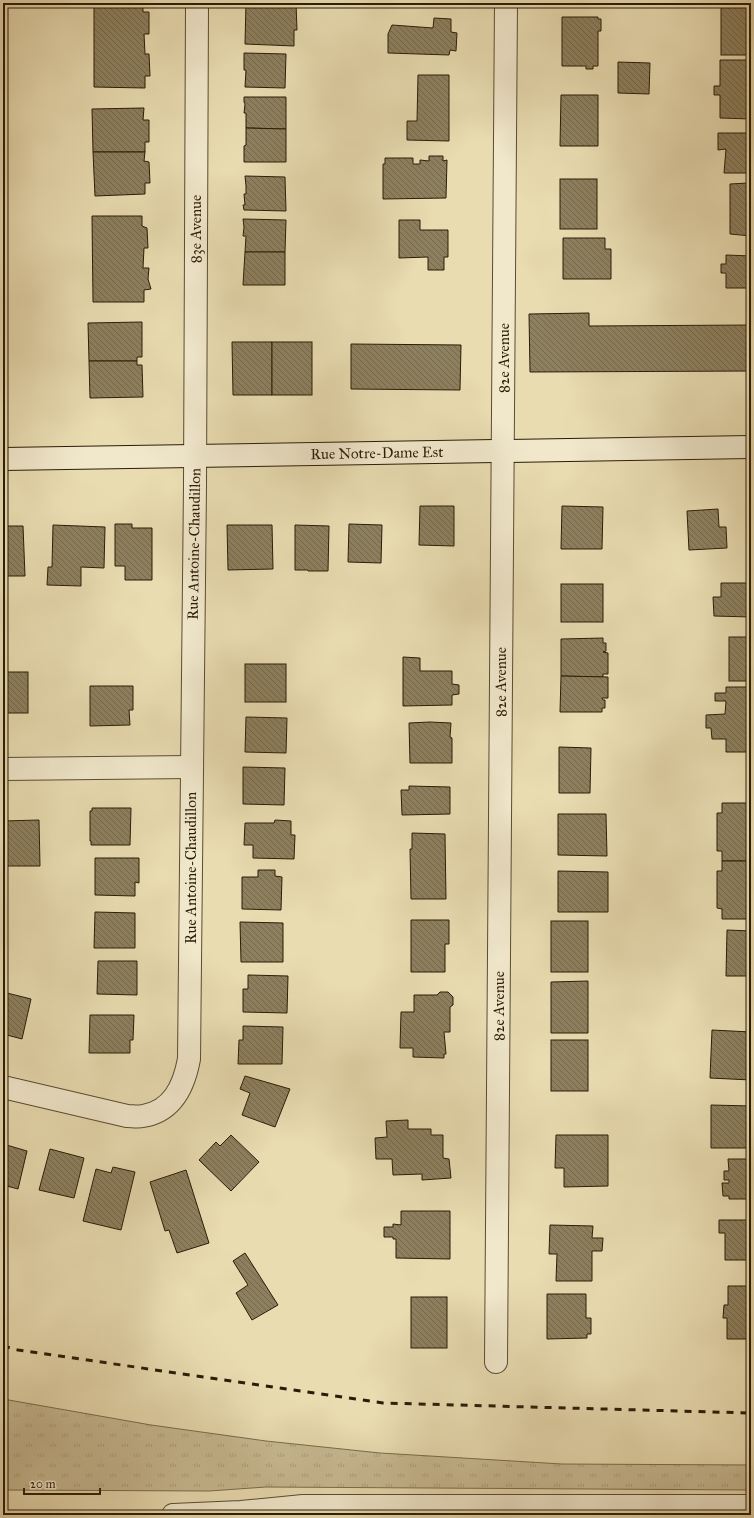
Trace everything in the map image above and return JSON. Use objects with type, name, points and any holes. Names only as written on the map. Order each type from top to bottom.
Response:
[{"type":"street","name":"83e Avenue","points":[[195,455],[197,3]]},
{"type":"street","name":"82e Avenue","points":[[496,1362],[506,3]]},
{"type":"street","name":"Rue Notre-Dame Est","points":[[3,459],[751,447]]},
{"type":"street","name":"Rue Antoine-Chaudillon","points":[[3,1087],[127,1116],[143,1116],[158,1111],[171,1102],[180,1090],[186,1077],[189,1059],[195,455]]},
{"type":"street","points":[[3,770],[191,767]]},
{"type":"street","points":[[173,1515],[241,1512],[303,1506],[503,1510],[751,1506]]},
{"type":"green space","points":[[3,1399],[151,1425],[266,1441],[380,1453],[562,1464],[751,1465],[751,1490],[266,1487],[209,1491],[3,1490]]},
{"type":"building","points":[[94,3],[143,3],[143,12],[149,12],[149,34],[144,34],[145,54],[149,54],[150,76],[145,76],[145,88],[94,87]]},
{"type":"building","points":[[246,3],[296,3],[297,30],[294,30],[294,46],[245,44]]},
{"type":"building","points":[[721,3],[751,3],[751,55],[721,55]]},
{"type":"building","points":[[562,17],[598,17],[598,19],[601,19],[601,31],[598,31],[598,66],[593,66],[593,69],[586,69],[586,66],[562,66]]},
{"type":"building","points":[[434,18],[451,19],[451,32],[457,33],[456,51],[450,50],[449,55],[388,53],[388,34],[392,25],[433,28]]},
{"type":"building","points":[[244,53],[286,54],[285,88],[245,87],[246,70],[244,70]]},
{"type":"building","points":[[720,60],[751,60],[751,119],[720,118],[720,95],[714,95],[714,86],[720,86]]},
{"type":"building","points":[[618,62],[650,63],[649,94],[618,93]]},
{"type":"building","points":[[418,75],[449,75],[449,141],[407,140],[407,121],[417,121]]},
{"type":"building","points":[[561,95],[598,95],[598,146],[560,146]]},
{"type":"building","points":[[244,97],[286,97],[286,129],[246,128]]},
{"type":"building","points":[[144,108],[143,120],[149,120],[149,142],[145,142],[145,152],[93,152],[92,109]]},
{"type":"building","points":[[246,128],[286,129],[286,162],[244,162]]},
{"type":"building","points":[[718,133],[751,133],[751,173],[724,173],[726,149],[718,150]]},
{"type":"building","points":[[93,152],[145,152],[144,161],[149,162],[150,183],[145,183],[145,194],[95,196]]},
{"type":"building","points":[[429,156],[443,156],[443,161],[447,160],[446,198],[383,199],[383,164],[385,164],[385,158],[413,158],[413,164],[420,164],[420,160],[429,161]]},
{"type":"building","points":[[245,176],[285,177],[286,211],[244,210],[244,194],[246,194]]},
{"type":"building","points":[[560,179],[597,179],[597,229],[560,229]]},
{"type":"building","points":[[730,184],[751,184],[751,236],[730,234]]},
{"type":"building","points":[[92,216],[142,216],[142,226],[147,228],[148,248],[144,248],[143,268],[149,268],[148,279],[151,289],[144,290],[144,302],[93,302]]},
{"type":"building","points":[[243,219],[286,220],[285,252],[245,252],[246,236],[243,236]]},
{"type":"building","points":[[399,220],[420,220],[420,230],[448,230],[448,257],[444,257],[444,270],[428,270],[428,257],[399,258]]},
{"type":"building","points":[[563,238],[605,238],[605,249],[611,249],[611,279],[563,279]]},
{"type":"building","points":[[245,252],[285,252],[285,285],[243,285]]},
{"type":"building","points":[[726,255],[751,256],[751,288],[726,288],[726,273],[721,273],[721,264],[726,264]]},
{"type":"building","points":[[589,313],[589,326],[751,325],[751,371],[530,372],[529,314]]},
{"type":"building","points":[[142,322],[142,357],[137,357],[137,361],[89,361],[88,323]]},
{"type":"building","points":[[232,342],[272,342],[272,395],[233,395]]},
{"type":"building","points":[[272,342],[312,342],[312,395],[272,395]]},
{"type":"building","points":[[351,344],[461,345],[460,390],[351,389]]},
{"type":"building","points":[[89,361],[137,361],[137,365],[142,365],[143,397],[90,398]]},
{"type":"building","points":[[420,506],[454,506],[454,546],[419,545]]},
{"type":"building","points":[[562,506],[603,507],[602,549],[561,549]]},
{"type":"building","points":[[718,509],[719,527],[726,527],[727,548],[689,550],[687,511]]},
{"type":"building","points":[[115,524],[132,524],[132,528],[152,528],[152,580],[125,580],[125,566],[115,566]]},
{"type":"building","points":[[349,524],[382,525],[381,563],[348,562]]},
{"type":"building","points":[[53,525],[105,527],[104,568],[81,567],[81,586],[47,585],[48,567],[52,567]]},
{"type":"building","points":[[227,525],[272,525],[273,569],[228,570]]},
{"type":"building","points":[[295,525],[329,526],[328,571],[295,570]]},
{"type":"building","points":[[3,526],[23,526],[25,576],[6,576],[6,570],[3,570]]},
{"type":"building","points":[[721,583],[751,583],[751,617],[714,616],[713,597],[721,597]]},
{"type":"building","points":[[561,584],[603,584],[603,622],[561,622]]},
{"type":"building","points":[[729,637],[751,637],[751,681],[729,681]]},
{"type":"building","points":[[603,638],[603,643],[606,643],[606,651],[603,652],[608,653],[608,674],[603,674],[603,677],[561,676],[561,639]]},
{"type":"building","points":[[403,657],[420,658],[420,671],[452,671],[452,684],[459,685],[459,694],[452,695],[452,705],[403,706]]},
{"type":"building","points":[[245,664],[286,664],[286,702],[245,702]]},
{"type":"building","points":[[3,672],[28,672],[28,713],[3,713]]},
{"type":"building","points":[[561,676],[608,677],[608,698],[602,698],[605,700],[605,708],[602,708],[602,712],[560,712]]},
{"type":"building","points":[[90,686],[133,686],[133,710],[129,710],[130,725],[90,726]]},
{"type":"building","points":[[726,687],[751,687],[751,752],[726,752],[726,739],[712,739],[711,728],[706,728],[706,715],[725,714],[726,701],[715,701],[715,693],[726,693]]},
{"type":"building","points":[[246,717],[287,718],[286,753],[245,752]]},
{"type":"building","points":[[409,723],[451,723],[450,737],[452,738],[452,763],[410,763]]},
{"type":"building","points":[[559,747],[591,748],[590,793],[559,793]]},
{"type":"building","points":[[243,767],[285,768],[284,805],[243,804]]},
{"type":"building","points":[[409,786],[450,787],[450,814],[402,815],[401,790],[409,790]]},
{"type":"building","points":[[722,803],[751,803],[751,861],[722,861],[722,851],[717,851],[717,813],[722,813]]},
{"type":"building","points":[[92,808],[131,808],[130,845],[91,845],[90,811],[92,811]]},
{"type":"building","points":[[558,814],[606,814],[607,856],[558,855]]},
{"type":"building","points":[[39,820],[40,866],[3,866],[3,821]]},
{"type":"building","points":[[275,820],[291,821],[291,835],[295,835],[294,859],[253,858],[253,845],[244,845],[245,823],[274,823]]},
{"type":"building","points":[[412,833],[445,834],[446,899],[411,899],[410,849],[412,849]]},
{"type":"building","points":[[95,858],[139,858],[139,883],[135,882],[135,896],[95,895]]},
{"type":"building","points":[[722,861],[751,861],[751,919],[722,919],[722,909],[717,908],[717,871],[722,871]]},
{"type":"building","points":[[258,870],[275,870],[275,876],[282,877],[281,910],[242,909],[242,877],[258,877]]},
{"type":"building","points":[[558,871],[608,872],[608,912],[558,912]]},
{"type":"building","points":[[95,912],[135,913],[135,948],[94,948]]},
{"type":"building","points":[[411,920],[449,920],[449,944],[445,944],[445,972],[411,972]]},
{"type":"building","points":[[551,921],[588,921],[588,972],[551,972]]},
{"type":"building","points":[[240,922],[283,923],[283,962],[241,962]]},
{"type":"building","points":[[727,930],[751,931],[751,976],[726,976]]},
{"type":"building","points":[[98,961],[137,961],[137,995],[97,994]]},
{"type":"building","points":[[248,975],[288,976],[287,1013],[243,1012],[243,989],[248,989]]},
{"type":"building","points":[[588,981],[588,1033],[551,1033],[551,982]]},
{"type":"building","points":[[3,992],[31,999],[22,1039],[3,1034]]},
{"type":"building","points":[[440,992],[448,992],[453,997],[453,1005],[450,1007],[450,1032],[444,1032],[446,1054],[444,1054],[444,1058],[413,1057],[413,1048],[400,1048],[401,1012],[414,1012],[414,995],[437,995]]},
{"type":"building","points":[[90,1015],[134,1015],[133,1040],[130,1040],[130,1053],[89,1053]]},
{"type":"building","points":[[243,1026],[283,1027],[282,1064],[238,1064],[239,1040],[243,1040]]},
{"type":"building","points":[[712,1030],[751,1032],[751,1080],[710,1078]]},
{"type":"building","points":[[551,1040],[588,1040],[588,1091],[551,1091]]},
{"type":"building","points":[[245,1076],[290,1089],[275,1127],[242,1115],[250,1093],[240,1089]]},
{"type":"building","points":[[711,1105],[751,1106],[751,1148],[711,1148]]},
{"type":"building","points":[[408,1120],[408,1129],[431,1129],[431,1135],[443,1135],[443,1158],[449,1159],[451,1178],[422,1180],[422,1174],[393,1175],[392,1159],[376,1159],[375,1138],[387,1137],[386,1121]]},
{"type":"building","points":[[231,1135],[259,1162],[231,1191],[199,1160],[216,1142],[220,1146]]},
{"type":"building","points":[[556,1135],[608,1135],[608,1186],[564,1187],[564,1168],[555,1168]]},
{"type":"building","points":[[3,1144],[27,1151],[18,1189],[3,1185]]},
{"type":"building","points":[[50,1149],[84,1158],[74,1198],[39,1190]]},
{"type":"building","points":[[728,1159],[751,1159],[751,1199],[729,1199],[729,1196],[723,1196],[722,1183],[729,1183],[729,1180],[724,1180],[724,1171],[729,1171]]},
{"type":"building","points":[[113,1167],[135,1172],[121,1230],[83,1221],[96,1169],[111,1173]]},
{"type":"building","points":[[186,1170],[209,1243],[177,1253],[169,1230],[165,1231],[150,1182]]},
{"type":"building","points":[[401,1211],[450,1211],[450,1259],[396,1258],[396,1239],[393,1239],[393,1237],[384,1237],[384,1227],[393,1227],[393,1224],[401,1225]]},
{"type":"building","points":[[719,1220],[747,1220],[747,1229],[751,1229],[751,1260],[725,1260],[725,1233],[719,1233]]},
{"type":"building","points":[[550,1225],[593,1226],[592,1238],[603,1238],[602,1251],[592,1251],[592,1281],[556,1281],[557,1254],[549,1254]]},
{"type":"building","points":[[245,1253],[278,1305],[252,1320],[236,1293],[248,1285],[233,1261]]},
{"type":"building","points":[[728,1286],[751,1286],[751,1339],[727,1339],[727,1318],[723,1318],[724,1305],[728,1305]]},
{"type":"building","points":[[547,1294],[586,1294],[586,1318],[591,1318],[591,1334],[587,1334],[587,1338],[547,1339]]},
{"type":"building","points":[[411,1297],[447,1297],[447,1348],[411,1348]]},
{"type":"railway","points":[[3,1346],[18,1350],[383,1403],[751,1413]]}]
